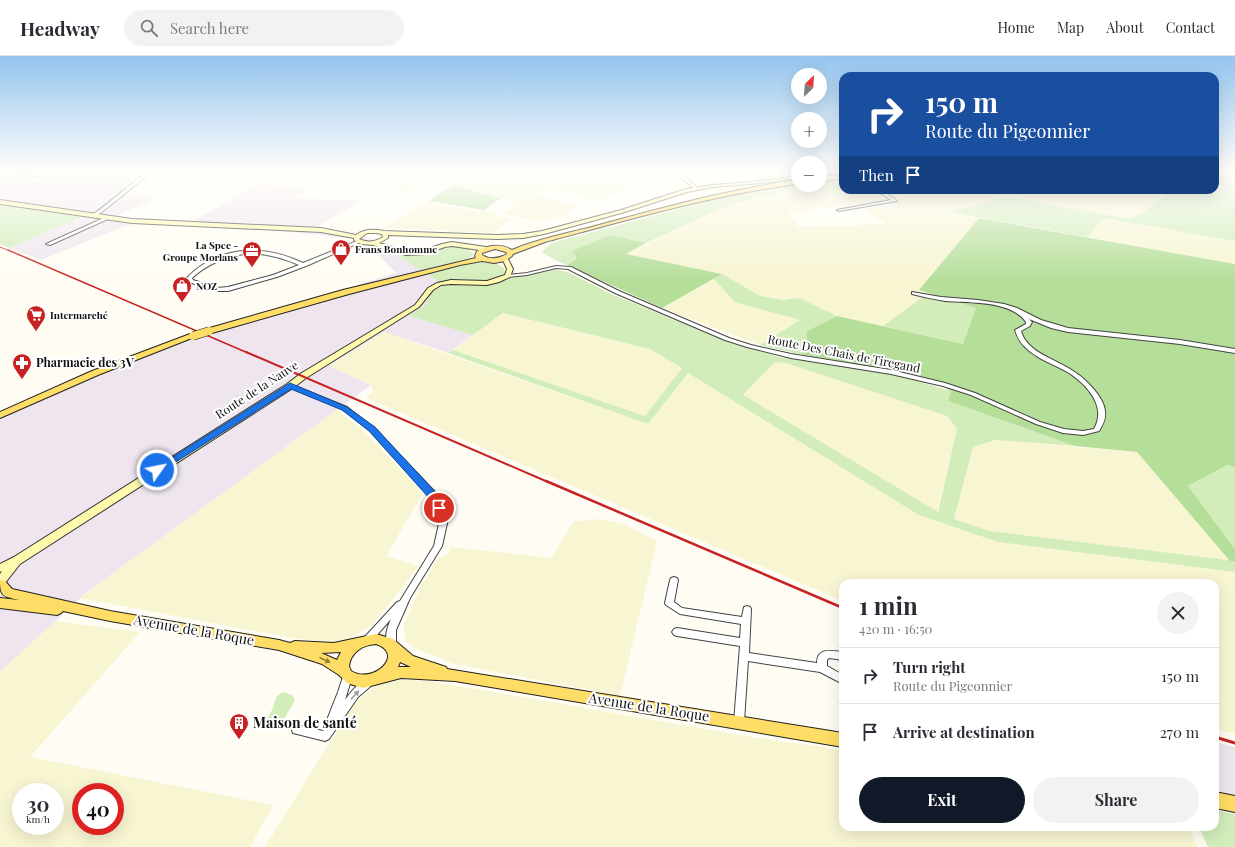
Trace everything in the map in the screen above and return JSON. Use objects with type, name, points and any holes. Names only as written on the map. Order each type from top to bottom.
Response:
[{"type":"main road","points":[[33,207],[132,221],[321,230],[346,234],[376,231],[384,236],[386,246]]},
{"type":"main road","points":[[373,243],[384,236],[405,233],[496,237],[523,236],[562,228],[635,207]]},
{"type":"main road","points":[[496,261],[505,258],[510,253],[557,238],[675,207]]},
{"type":"main road","points":[[358,240],[363,233]]},
{"type":"main road","points":[[346,234],[358,240],[386,246],[397,252],[406,253],[425,252],[452,244],[486,249],[514,247],[557,238]]},
{"type":"main road","points":[[470,246],[480,256],[509,266]]},
{"type":"main road","points":[[503,248],[510,253]]},
{"type":"main road","points":[[0,415],[95,373],[194,336],[346,292],[460,263],[480,256],[486,249]]},
{"type":"main road","points":[[505,258],[510,269],[508,276]]},
{"type":"main road","name":"Route de la Nauve","points":[[0,579],[18,560],[290,386],[303,376],[417,306],[423,301],[427,292],[434,287],[455,281],[486,283],[508,276]]},
{"type":"main road","points":[[0,579],[8,593],[110,616]]},
{"type":"main road","points":[[0,603],[110,616]]},
{"type":"main road","name":"Avenue de la Roque","points":[[110,616],[279,645],[334,648],[362,642]]},
{"type":"main road","points":[[380,639],[393,646],[396,656],[394,664],[389,671],[376,679],[362,682],[353,680],[345,674],[342,663],[345,656],[350,649],[362,642],[380,639]]},
{"type":"main road","name":"Avenue de la Roque","points":[[279,645],[326,660],[345,674]]},
{"type":"main road","name":"Avenue de la Roque","points":[[393,646],[408,660],[455,675]]},
{"type":"main road","name":"Avenue de la Roque","points":[[376,679],[401,672],[455,675],[839,739]]},
{"type":"main road","points":[[1219,801],[1235,804]]},
{"type":"street","points":[[94,216],[107,207]]},
{"type":"street","points":[[839,210],[858,207]]},
{"type":"street","points":[[48,244],[108,218]]},
{"type":"street","points":[[304,265],[272,253],[243,253],[214,260],[189,278],[191,281],[217,290],[228,289],[275,276],[304,265],[358,240]]},
{"type":"street","name":"Route Des Chais de Tiregand","points":[[508,276],[527,274],[556,267],[569,268],[637,301],[749,346],[791,356],[891,372],[973,394],[1038,423],[1063,431],[1083,433],[1097,430],[1104,413],[1099,400],[1087,385],[1072,373],[1026,346],[1018,337],[1018,330],[1028,325],[1030,322],[1023,313]]},
{"type":"street","points":[[914,293],[944,299],[1007,307],[1023,313],[1039,323],[1057,327],[1197,344],[1235,351]]},
{"type":"street","points":[[290,386],[344,408],[372,429],[434,496],[444,519],[438,546],[406,597],[391,630],[393,646]]},
{"type":"street","points":[[674,580],[670,603],[680,611],[746,621]]},
{"type":"street","points":[[362,642],[406,597]]},
{"type":"street","points":[[739,722],[747,609]]},
{"type":"street","points":[[677,632],[745,643]]},
{"type":"street","points":[[822,668],[822,658],[828,654],[839,655]]},
{"type":"street","points":[[744,656],[822,668],[839,678]]},
{"type":"street","points":[[325,736],[343,692],[345,674]]},
{"type":"street","points":[[325,736],[355,694],[376,679]]},
{"type":"street","points":[[297,730],[325,736]]},
{"type":"shaded area","points":[[23,207],[136,207],[114,217],[193,221],[218,207],[351,207],[316,227],[370,238],[448,287],[410,316],[473,335],[448,353],[384,332],[329,366],[371,385],[86,593],[0,672],[0,415],[58,389],[197,335],[396,273],[364,240],[251,228],[133,223],[41,260],[9,248],[82,217]]},
{"type":"shaded area","points":[[419,207],[452,207],[499,213],[495,216],[512,219],[493,233],[384,228]]},
{"type":"shaded area","points":[[513,207],[576,207],[565,215],[539,221],[501,214]]},
{"type":"shaded area","points":[[724,207],[831,207],[787,212],[799,227],[886,224],[865,209],[889,207],[970,207],[951,212],[979,218],[919,290],[928,293],[883,326],[837,316],[799,298],[782,300],[760,296],[722,274],[625,254]]},
{"type":"shaded area","points":[[1062,207],[1151,207],[1130,219]]},
{"type":"shaded area","points":[[1104,218],[1235,241],[1235,264],[1087,237]]},
{"type":"shaded area","points":[[714,279],[736,302],[800,320],[760,345],[662,308]]},
{"type":"shaded area","points":[[503,313],[650,349],[682,368],[645,416],[453,350]]},
{"type":"shaded area","points":[[384,332],[648,424],[688,373],[919,515],[998,542],[1235,572],[1235,734],[1219,730],[1219,579],[839,579],[839,599],[366,398],[373,392],[371,385],[329,366]]},
{"type":"shaded area","points":[[775,362],[786,363],[947,416],[957,429],[937,513],[743,396]]},
{"type":"shaded area","points":[[336,410],[362,429],[423,493],[386,556],[419,566],[373,624],[351,638],[332,642],[297,639],[80,598]]},
{"type":"shaded area","points":[[995,440],[1137,452],[1230,561],[990,531],[954,519],[973,447]]},
{"type":"shaded area","points":[[600,519],[623,524],[657,541],[620,696],[455,664],[414,648],[406,641],[403,627],[422,584],[439,557],[447,555],[452,547],[551,558],[573,522]]},
{"type":"shaded area","points":[[55,621],[140,632],[30,757],[273,805],[250,847],[0,847],[0,672]]},
{"type":"shaded area","points":[[391,679],[427,681],[751,737],[839,749],[839,831],[1191,831],[1197,847],[265,847],[351,708],[362,696],[376,686]]},
{"type":"shaded area","points":[[1219,743],[1235,747],[1235,795],[1219,793]]},
{"type":"green space","points":[[0,207],[23,207],[82,217],[9,248],[0,244]]},
{"type":"green space","points":[[465,207],[488,207],[484,210]]},
{"type":"green space","points":[[686,207],[724,207],[646,243],[610,235],[572,251],[577,258],[567,265],[542,252],[551,243]]},
{"type":"green space","points":[[969,207],[1062,207],[1130,219],[1151,207],[1235,207],[1235,241],[1104,218],[1087,237],[950,212]]},
{"type":"green space","points":[[979,218],[1235,264],[1235,467],[1228,465],[1188,486],[1235,549],[1235,561],[1230,561],[1137,452],[1075,446],[948,401],[951,391],[919,375],[800,354],[806,352],[807,331],[837,316],[963,344],[976,308],[919,290]]},
{"type":"green space","points":[[610,235],[646,243],[626,254],[722,274],[662,308],[567,265],[577,258],[572,251]]},
{"type":"green space","points":[[457,246],[467,248],[474,254],[458,263],[422,271],[396,254],[422,254],[442,248]]},
{"type":"green space","points":[[475,262],[496,263],[504,268],[505,273],[501,277],[490,281],[459,279],[440,282],[427,274]]},
{"type":"green space","points":[[552,269],[568,272],[611,294],[730,342],[779,357],[893,374],[951,391],[948,401],[1075,446],[995,440],[973,447],[954,519],[990,531],[1235,561],[1235,572],[998,542],[919,515],[688,373],[648,424],[448,353],[453,350],[645,416],[682,368],[650,349],[503,313],[473,335],[409,316],[425,305],[435,289],[445,285],[492,284],[515,277]],"holes":[[[775,362],[786,363],[947,416],[957,429],[938,512],[743,395]]]},
{"type":"green space","points":[[722,274],[760,296],[782,300],[799,298],[837,316],[807,331],[806,352],[800,354],[760,345],[800,320],[735,302],[714,279]]},
{"type":"green space","points":[[928,293],[976,308],[963,344],[883,326]]},
{"type":"green space","points":[[1229,465],[1235,467],[1235,549],[1188,486]]},
{"type":"green space","points":[[283,692],[292,695],[295,700],[280,726],[264,723],[273,709],[276,698]]},
{"type":"green space","points":[[1219,811],[1235,814],[1235,847],[1208,847],[1201,831],[1219,831]]},
{"type":"railway","points":[[0,247],[10,251]]},
{"type":"railway","points":[[8,250],[248,353]]},
{"type":"railway","points":[[246,352],[548,482]]},
{"type":"railway","points":[[546,481],[839,606]]},
{"type":"railway","points":[[1219,738],[1235,743]]},
{"type":"place","name":"Frans Bonhomme","points":[[341,266]]},
{"type":"place","name":"La Spec - Groupe Morlans","points":[[252,268]]},
{"type":"place","name":"NOZ","points":[[182,303]]},
{"type":"place","name":"Intermarché","points":[[36,332]]},
{"type":"place","name":"Pharmacie des 3V","points":[[22,380]]},
{"type":"place","name":"Maison de santé","points":[[239,740]]},
{"type":"route","points":[[157,470],[290,386],[344,408],[372,429],[434,496],[439,508]]}]
